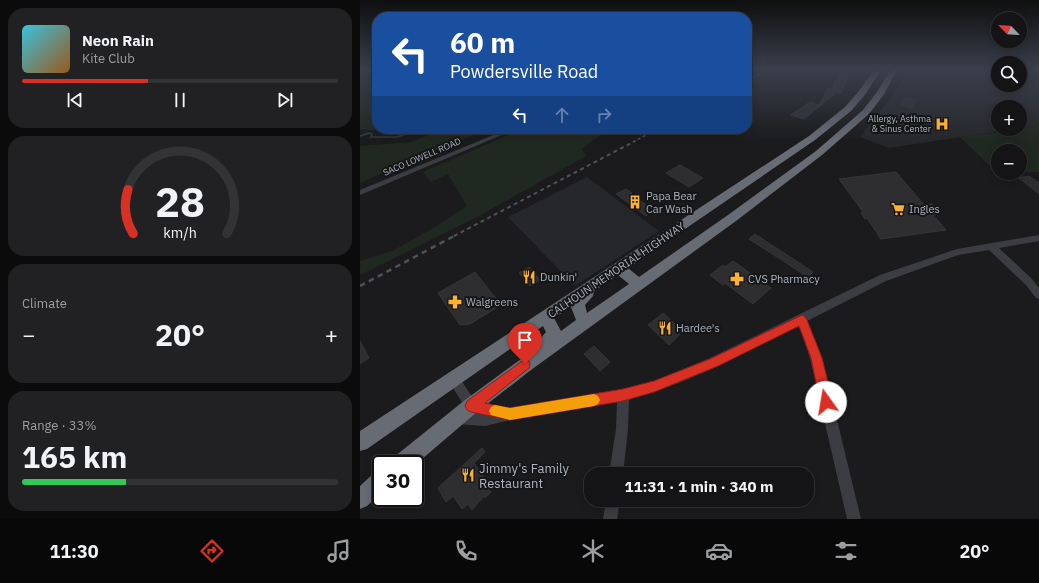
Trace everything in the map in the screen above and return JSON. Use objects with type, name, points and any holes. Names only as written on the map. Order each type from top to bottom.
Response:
[{"type":"highway","name":"CALHOUN MEMORIAL HIGHWAY","points":[[360,442],[792,151],[848,109],[862,93]]},
{"type":"highway","name":"CALHOUN MEMORIAL HIGHWAY","points":[[412,455],[471,406],[535,358],[734,217],[810,160],[866,112],[881,93]]},
{"type":"highway","points":[[792,151],[810,160]]},
{"type":"highway","points":[[618,268],[639,284]]},
{"type":"highway","points":[[585,322],[578,313],[578,303],[597,282]]},
{"type":"highway","points":[[535,358],[554,333],[550,324],[544,317]]},
{"type":"highway","points":[[360,499],[372,488]]},
{"type":"street","name":"SACO LOWELL ROAD","points":[[360,194],[501,134]]},
{"type":"street","points":[[456,418],[485,420],[510,414],[623,395],[654,387],[714,362],[802,320],[883,278],[957,252],[1039,238]]},
{"type":"street","points":[[991,246],[1029,282],[1039,295]]},
{"type":"street","points":[[802,320],[816,358],[854,519]]},
{"type":"street","points":[[453,378],[471,406],[510,414]]},
{"type":"street","points":[[617,467],[622,429],[623,395]]},
{"type":"street","points":[[610,519],[612,507]]},
{"type":"shaded area","points":[[360,93],[372,93],[372,130],[360,129]]},
{"type":"shaded area","points":[[894,93],[1039,93],[1039,122],[1033,126],[1027,127],[1027,100],[991,100],[991,132],[889,148],[860,137]]},
{"type":"shaded area","points":[[1039,122],[1039,172],[1027,172],[1027,144],[991,144],[991,167],[960,137],[991,133],[991,136],[1027,136],[1027,127]]},
{"type":"shaded area","points":[[430,134],[477,134],[413,159],[360,183],[360,146],[412,142]]},
{"type":"shaded area","points":[[510,134],[602,134],[582,149],[586,156],[477,217],[360,275],[360,261],[392,251],[430,230],[467,206],[448,174],[431,182],[423,172]]},
{"type":"shaded area","points":[[587,177],[659,231],[575,286],[508,217]]},
{"type":"building","points":[[825,93],[836,93],[804,119],[791,115],[810,102],[819,105]]},
{"type":"building","points":[[904,98],[916,100],[913,108],[901,105]]},
{"type":"building","points":[[680,165],[703,178],[689,187],[666,173]]},
{"type":"building","name":"Ingles","points":[[896,172],[924,205],[932,204],[940,214],[933,215],[946,230],[881,239],[867,218],[865,219],[861,213],[863,212],[839,179]]},
{"type":"building","points":[[1027,176],[1029,176],[1039,183],[1039,194],[1022,180],[1027,180]]},
{"type":"building","name":"Papa Bear Car Wash","points":[[626,189],[632,193],[630,194],[654,210],[646,216],[616,194]]},
{"type":"building","points":[[755,234],[813,272],[808,277],[749,239]]},
{"type":"building","name":"CVS Pharmacy","points":[[733,261],[771,288],[753,304],[725,283],[723,285],[710,275],[723,265],[725,267]]},
{"type":"building","name":"Dunkin'","points":[[529,267],[540,280],[530,286],[519,273]]},
{"type":"building","name":"Walgreens","points":[[475,272],[501,305],[470,324],[460,325],[438,293]]},
{"type":"building","name":"Hardee's","points":[[663,313],[683,331],[669,345],[648,325]]},
{"type":"building","points":[[360,341],[369,358],[360,364]]},
{"type":"building","points":[[594,346],[610,362],[600,371],[584,354]]},
{"type":"building","name":"Jimmy's Family Restaurant","points":[[482,448],[485,452],[474,463],[490,486],[488,488],[491,492],[485,498],[484,496],[472,510],[468,504],[462,509],[453,496],[446,502],[438,488]]},
{"type":"waterway","points":[[360,136],[369,133],[372,134]]},
{"type":"waterway","points":[[372,134],[371,137],[397,137],[407,134]]},
{"type":"railway","points":[[633,142],[648,134]]},
{"type":"railway","points":[[454,236],[635,141]]},
{"type":"railway","points":[[360,286],[456,235]]},
{"type":"slow traffic","points":[[495,411],[510,414],[594,400]]},
{"type":"place","name":"Allergy, Asthma & Sinus Center","points":[[942,124]]},
{"type":"place","name":"Papa Bear Car Wash","points":[[635,202]]},
{"type":"place","name":"Ingles","points":[[898,209]]},
{"type":"place","name":"Dunkin'","points":[[529,277]]},
{"type":"place","name":"CVS Pharmacy","points":[[737,279]]},
{"type":"place","name":"Walgreens","points":[[455,302]]},
{"type":"place","name":"Hardee's","points":[[665,328]]},
{"type":"place","name":"Jimmy's Family Restaurant","points":[[468,475]]},
{"type":"route","points":[[525,364],[471,406],[510,414],[623,395],[654,387],[714,362],[802,320],[816,358],[826,402]]}]
